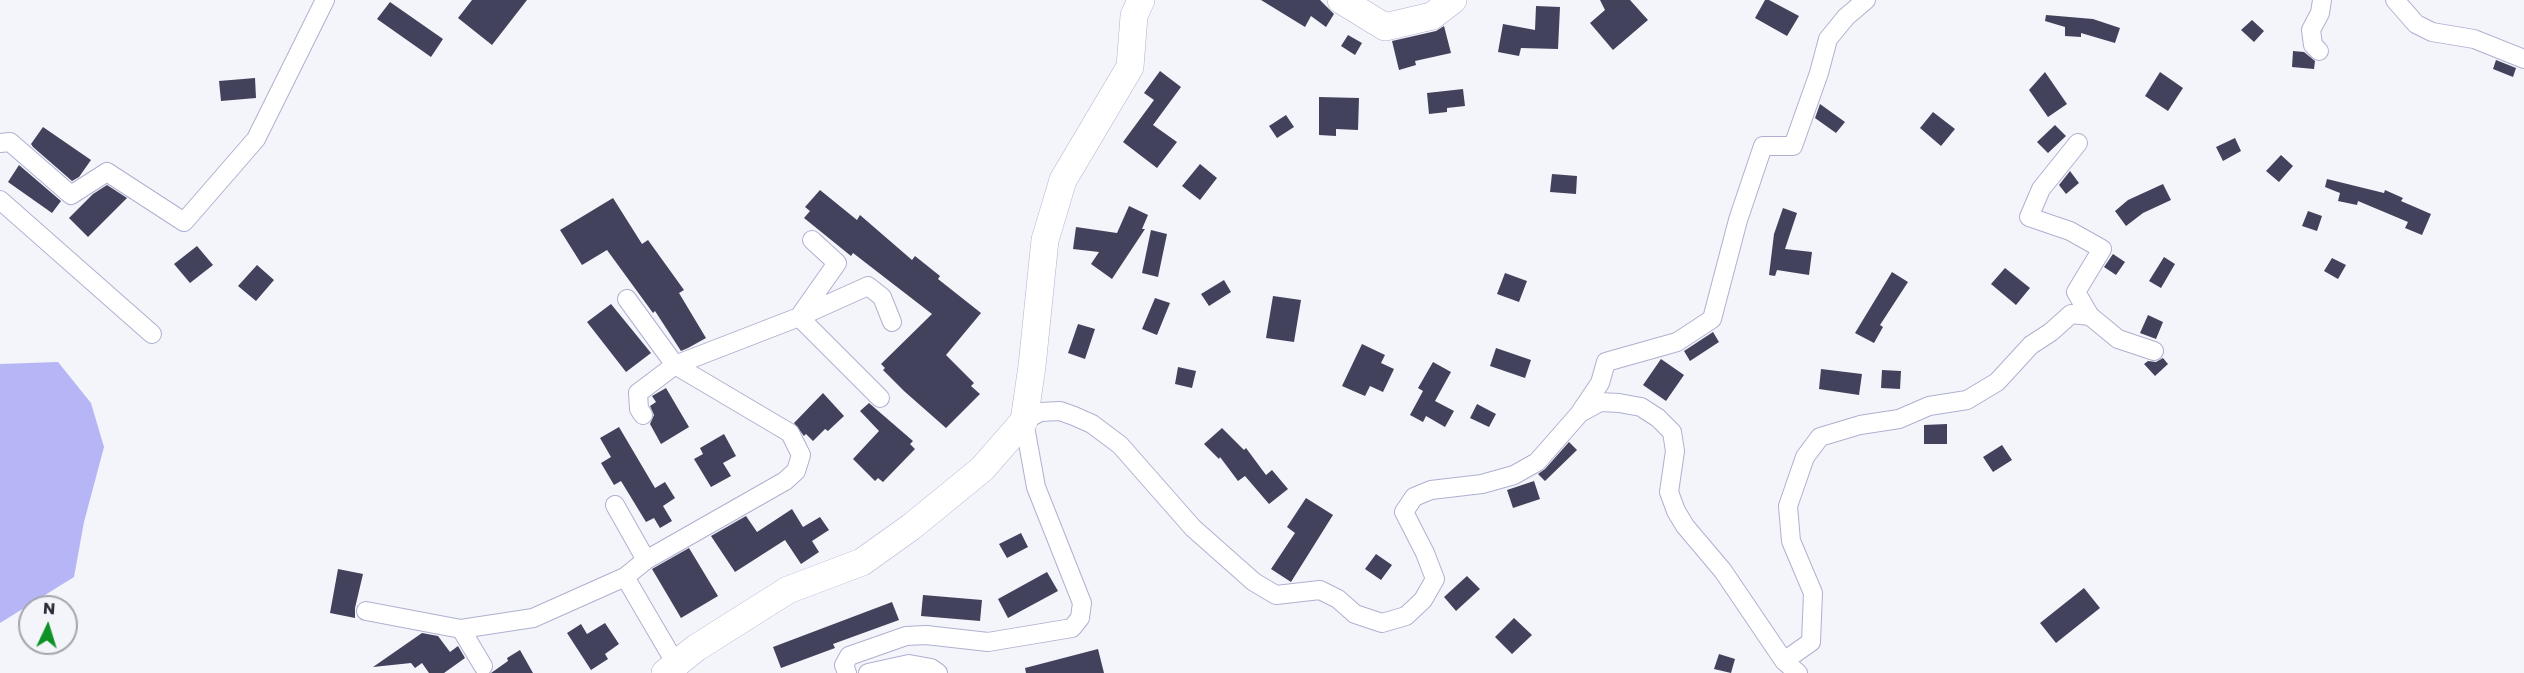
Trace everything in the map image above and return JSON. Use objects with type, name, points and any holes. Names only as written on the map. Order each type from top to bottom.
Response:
[{"type":"main road","points":[[670,668],[696,648],[788,591],[862,562],[911,527],[982,469],[1024,421],[1045,240],[1063,180],[1130,67],[1134,16],[1141,0]]},
{"type":"main road","points":[[1341,0],[1385,27],[1432,16],[1453,0]]},
{"type":"street","points":[[0,143],[10,142],[71,195],[107,172],[184,222],[256,139],[325,0]]},
{"type":"street","points":[[848,673],[844,665],[849,656],[906,636],[926,635],[988,642],[1072,628],[1080,618],[1082,603],[1036,487],[1024,421],[1040,412],[1060,411],[1092,424],[1120,445],[1193,528],[1254,582],[1276,595],[1320,590],[1338,599],[1355,614],[1382,623],[1406,616],[1423,600],[1434,579],[1425,553],[1404,512],[1414,497],[1431,490],[1482,484],[1514,475],[1537,462],[1580,413],[1600,383],[1606,362],[1677,342],[1712,319],[1738,220],[1763,146],[1793,146],[1819,73],[1828,39],[1846,17],[1866,0]]},
{"type":"street","points":[[2319,51],[2313,45],[2312,30],[2320,13],[2322,0]]},
{"type":"street","points":[[2395,0],[2416,24],[2432,32],[2474,39],[2524,59]]},
{"type":"street","points":[[2078,143],[2041,189],[2029,217],[2070,231],[2102,249],[2076,292],[2090,316],[2118,339],[2154,351]]},
{"type":"street","points":[[0,200],[152,334]]},
{"type":"street","points":[[799,317],[837,263],[812,240]]},
{"type":"street","points":[[643,415],[639,409],[638,393],[675,365],[799,317],[868,286],[882,297],[892,322]]},
{"type":"street","points":[[366,611],[461,629],[533,618],[625,577],[646,560],[785,481],[796,471],[801,455],[790,433],[675,365],[627,299]]},
{"type":"street","points":[[1784,661],[1811,642],[1813,593],[1791,542],[1788,506],[1805,457],[1820,437],[1860,424],[1899,419],[1929,406],[1967,400],[1997,381],[2031,345],[2071,314],[2090,316]]},
{"type":"street","points":[[799,317],[880,398]]},
{"type":"street","points":[[1580,413],[1600,402],[1619,403],[1641,408],[1658,418],[1672,432],[1675,451],[1669,492],[1676,511],[1685,526],[1723,571],[1784,661],[1798,673]]},
{"type":"street","points":[[615,505],[646,560]]},
{"type":"street","points":[[625,577],[670,668]]},
{"type":"street","points":[[461,629],[483,666]]},
{"type":"street","points":[[868,673],[909,664],[931,668],[938,673]]},
{"type":"water","points":[[58,362],[91,403],[104,447],[84,522],[74,577],[45,595],[18,595],[18,612],[0,623],[0,364]]},
{"type":"building","points":[[472,0],[527,0],[492,45],[458,18]]},
{"type":"building","points":[[1261,0],[1320,0],[1334,14],[1326,27],[1311,16],[1305,27]]},
{"type":"building","points":[[1600,0],[1630,0],[1648,20],[1613,50],[1590,23],[1605,10]]},
{"type":"building","points":[[1765,0],[1799,16],[1787,36],[1755,18]]},
{"type":"building","points":[[390,2],[443,39],[431,57],[377,19]]},
{"type":"building","points":[[1536,6],[1560,7],[1558,49],[1521,48],[1519,56],[1498,52],[1503,24],[1535,30]]},
{"type":"building","points":[[2046,15],[2093,19],[2120,28],[2115,43],[2081,33],[2081,37],[2065,36],[2065,27],[2045,21]]},
{"type":"building","points":[[2252,20],[2264,31],[2254,42],[2241,30]]},
{"type":"building","points":[[1444,26],[1451,53],[1415,61],[1416,65],[1399,70],[1392,41],[1436,31]]},
{"type":"building","points":[[1348,35],[1362,43],[1355,55],[1341,46]]},
{"type":"building","points":[[2293,51],[2304,52],[2315,61],[2314,69],[2292,67]]},
{"type":"building","points":[[2496,60],[2516,68],[2513,77],[2493,69]]},
{"type":"building","points":[[1160,71],[1181,87],[1153,125],[1177,142],[1157,168],[1123,142],[1154,100],[1144,93]]},
{"type":"building","points":[[2045,72],[2067,104],[2048,117],[2029,90]]},
{"type":"building","points":[[2160,72],[2183,88],[2168,111],[2145,96]]},
{"type":"building","points":[[255,78],[256,98],[221,101],[219,81]]},
{"type":"building","points":[[1463,89],[1465,106],[1447,108],[1447,112],[1429,114],[1427,93]]},
{"type":"building","points":[[1319,97],[1359,98],[1358,130],[1336,129],[1336,136],[1319,135]]},
{"type":"building","points":[[1820,104],[1845,122],[1836,133],[1815,118]]},
{"type":"building","points":[[1933,112],[1955,129],[1941,146],[1920,128]]},
{"type":"building","points":[[1286,115],[1294,127],[1277,138],[1269,126]]},
{"type":"building","points":[[2055,125],[2066,136],[2048,153],[2037,142]]},
{"type":"building","points":[[43,127],[91,160],[79,177],[72,181],[33,147],[31,144]]},
{"type":"building","points":[[2235,138],[2241,151],[2223,161],[2216,147]]},
{"type":"building","points":[[2281,155],[2293,166],[2279,182],[2266,171]]},
{"type":"building","points":[[1200,164],[1217,178],[1200,200],[1182,186]]},
{"type":"building","points":[[19,165],[61,201],[52,213],[8,182]]},
{"type":"building","points":[[2070,171],[2079,183],[2066,194],[2059,185]]},
{"type":"building","points":[[1552,174],[1577,176],[1576,194],[1550,192]]},
{"type":"building","points":[[2327,179],[2384,193],[2385,190],[2403,198],[2401,201],[2431,214],[2422,235],[2405,228],[2408,222],[2358,201],[2357,205],[2338,201],[2340,193],[2325,187]]},
{"type":"building","points":[[2163,184],[2171,200],[2143,213],[2126,226],[2115,211],[2128,200]]},
{"type":"building","points":[[107,185],[127,198],[88,237],[69,218],[93,194]]},
{"type":"building","points":[[820,190],[857,220],[860,215],[912,260],[915,256],[940,276],[938,279],[981,313],[946,355],[974,383],[971,386],[980,394],[946,428],[904,391],[883,370],[885,368],[881,364],[932,314],[853,253],[851,256],[804,218],[810,211],[805,207]]},
{"type":"building","points":[[613,198],[642,244],[648,240],[684,290],[679,293],[706,338],[681,351],[655,311],[653,313],[607,250],[582,265],[560,230]]},
{"type":"building","points":[[1129,206],[1148,215],[1142,229],[1145,229],[1112,279],[1091,264],[1099,252],[1073,249],[1076,227],[1117,233]]},
{"type":"building","points":[[1783,208],[1797,213],[1785,249],[1812,252],[1809,275],[1777,270],[1775,276],[1769,275],[1774,234]]},
{"type":"building","points":[[2308,211],[2322,216],[2317,231],[2302,226]]},
{"type":"building","points":[[1151,230],[1167,234],[1158,277],[1142,273]]},
{"type":"building","points":[[197,246],[213,265],[190,283],[174,264]]},
{"type":"building","points":[[2113,254],[2125,262],[2116,275],[2104,267]]},
{"type":"building","points":[[2164,257],[2175,264],[2161,288],[2149,281]]},
{"type":"building","points":[[2332,258],[2346,265],[2338,279],[2324,271]]},
{"type":"building","points":[[257,265],[274,280],[256,301],[238,286]]},
{"type":"building","points":[[2005,268],[2030,288],[2016,305],[1991,284]]},
{"type":"building","points":[[1892,272],[1908,282],[1880,325],[1883,327],[1874,343],[1855,333]]},
{"type":"building","points":[[1505,273],[1527,281],[1519,302],[1497,294]]},
{"type":"building","points":[[1224,280],[1231,292],[1209,306],[1201,294]]},
{"type":"building","points":[[1273,296],[1301,300],[1294,342],[1266,338]]},
{"type":"building","points":[[1155,298],[1170,303],[1157,335],[1142,329]]},
{"type":"building","points":[[611,304],[651,353],[626,372],[587,322]]},
{"type":"building","points":[[2148,315],[2163,322],[2156,339],[2140,333]]},
{"type":"building","points":[[1078,324],[1095,329],[1085,359],[1068,353]]},
{"type":"building","points":[[1713,332],[1719,342],[1690,361],[1684,351]]},
{"type":"building","points":[[1362,344],[1385,355],[1381,363],[1394,369],[1383,392],[1370,386],[1365,396],[1342,386]]},
{"type":"building","points":[[1496,348],[1531,360],[1525,378],[1490,366]]},
{"type":"building","points":[[2163,358],[2168,364],[2155,376],[2144,364],[2148,361],[2156,362]]},
{"type":"building","points":[[1661,359],[1684,375],[1666,401],[1643,385]]},
{"type":"building","points":[[1433,362],[1451,372],[1435,401],[1454,411],[1445,427],[1426,416],[1423,422],[1410,415],[1423,391],[1418,388]]},
{"type":"building","points":[[1178,367],[1196,371],[1192,388],[1175,384]]},
{"type":"building","points":[[1821,369],[1862,374],[1859,395],[1819,389]]},
{"type":"building","points":[[1882,370],[1901,371],[1900,389],[1881,388]]},
{"type":"building","points":[[666,388],[689,427],[661,444],[650,424],[654,415],[650,406],[656,402],[652,396]]},
{"type":"building","points":[[823,393],[844,416],[828,431],[825,429],[813,441],[806,434],[804,436],[794,423]]},
{"type":"building","points":[[869,403],[913,441],[910,444],[915,449],[883,482],[878,478],[875,481],[853,459],[879,431],[860,411]]},
{"type":"building","points":[[1477,404],[1496,414],[1489,427],[1470,418]]},
{"type":"building","points":[[1947,424],[1947,444],[1924,444],[1924,425]]},
{"type":"building","points":[[619,427],[655,488],[665,482],[675,498],[663,506],[672,521],[660,528],[654,518],[646,522],[621,481],[614,485],[601,463],[611,457],[600,438]]},
{"type":"building","points":[[1222,428],[1244,450],[1246,448],[1266,475],[1272,470],[1288,489],[1269,504],[1245,476],[1238,481],[1220,457],[1219,459],[1204,444]]},
{"type":"building","points":[[724,434],[736,456],[723,463],[731,476],[711,487],[694,459],[703,454],[700,448]]},
{"type":"building","points":[[1569,442],[1577,450],[1545,481],[1538,474]]},
{"type":"building","points":[[2002,445],[2012,460],[1993,472],[1983,457]]},
{"type":"building","points":[[1534,481],[1540,499],[1513,508],[1507,490]]},
{"type":"building","points":[[1306,498],[1333,515],[1291,582],[1271,569],[1295,533],[1287,527]]},
{"type":"building","points":[[792,509],[803,527],[820,517],[829,530],[812,541],[819,552],[801,564],[785,540],[735,572],[711,536],[746,516],[757,532]]},
{"type":"building","points":[[1021,533],[1028,547],[1007,558],[999,544]]},
{"type":"building","points":[[689,548],[718,596],[681,618],[652,569]]},
{"type":"building","points":[[1376,554],[1392,565],[1381,580],[1365,569]]},
{"type":"building","points":[[338,569],[363,574],[355,618],[330,613]]},
{"type":"building","points":[[1047,572],[1058,591],[1008,618],[998,599]]},
{"type":"building","points":[[1467,576],[1480,589],[1456,611],[1444,597]]},
{"type":"building","points":[[2084,588],[2100,608],[2056,643],[2040,623]]},
{"type":"building","points":[[923,595],[982,600],[980,621],[921,616]]},
{"type":"building","points":[[892,602],[899,620],[833,644],[835,648],[781,668],[773,647]]},
{"type":"building","points":[[1514,618],[1532,635],[1512,654],[1495,637]]},
{"type":"building","points":[[605,623],[619,644],[605,654],[608,659],[591,670],[567,633],[581,624],[587,634]]},
{"type":"building","points":[[422,633],[438,636],[450,652],[458,646],[465,658],[444,673],[429,673],[422,663],[415,668],[411,663],[373,667]]},
{"type":"building","points":[[1098,649],[1104,673],[1026,673],[1025,668]]},
{"type":"building","points":[[520,650],[533,673],[491,673],[508,661],[507,658]]},
{"type":"building","points":[[1719,654],[1735,659],[1731,673],[1714,669]]}]
